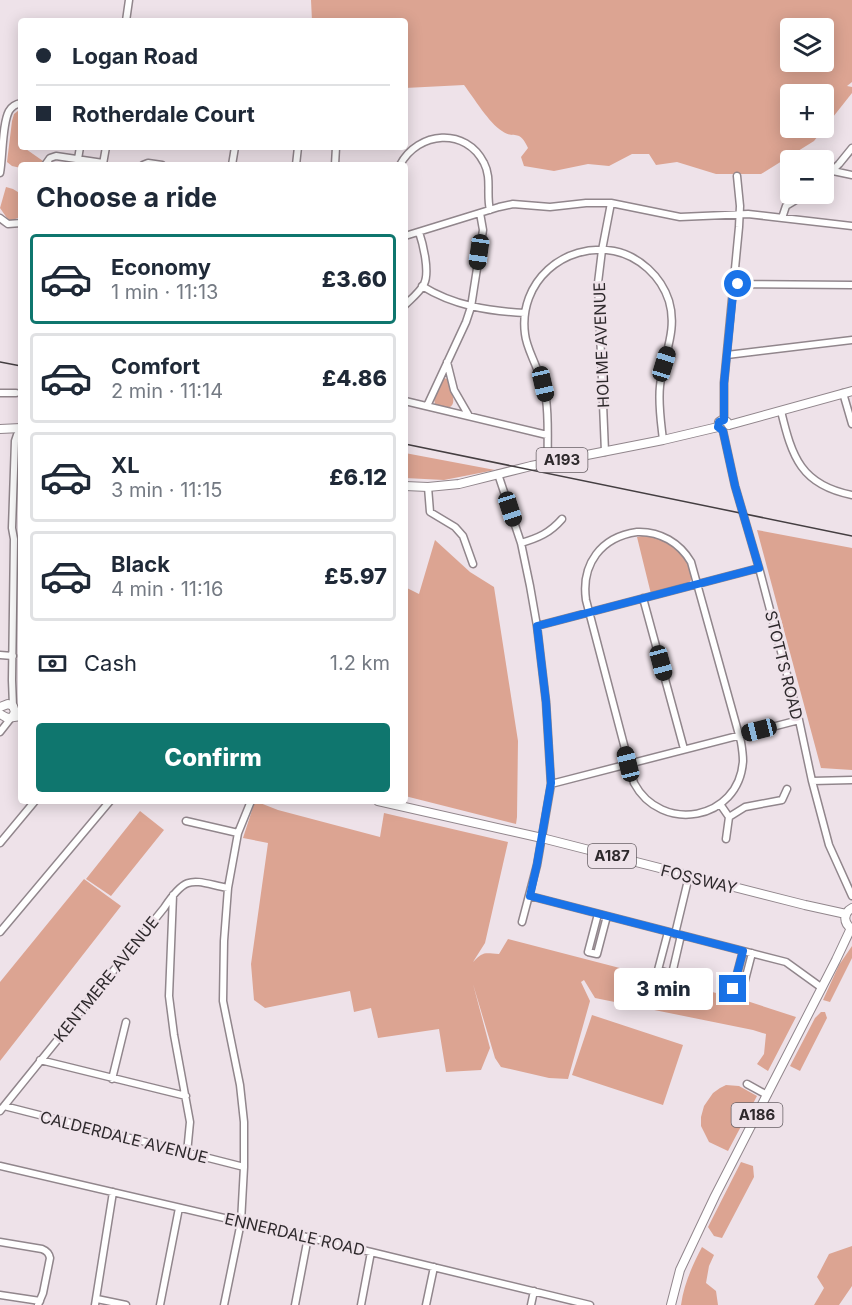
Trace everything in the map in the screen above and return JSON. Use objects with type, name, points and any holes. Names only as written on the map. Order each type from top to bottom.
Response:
[{"type":"main road","name":"A193","points":[[408,486],[459,484],[548,463],[663,441],[848,392]]},
{"type":"main road","points":[[0,429],[18,429]]},
{"type":"main road","name":"FOSSWAY","points":[[391,804],[542,838],[805,906],[849,911],[845,921],[851,928]]},
{"type":"main road","name":"A186","points":[[671,1305],[680,1270],[715,1196],[851,928]]},
{"type":"street","points":[[126,18],[129,0]]},
{"type":"street","points":[[0,173],[8,115],[18,104]]},
{"type":"street","points":[[402,162],[411,150],[427,140],[448,138],[465,144],[476,152],[486,168],[489,179],[490,210]]},
{"type":"street","points":[[834,170],[852,148]]},
{"type":"street","points":[[78,159],[80,150]]},
{"type":"street","points":[[46,162],[53,157],[93,162]]},
{"type":"street","points":[[834,171],[852,175]]},
{"type":"street","name":"STOTTS ROAD","points":[[737,176],[740,214],[723,399],[723,426],[735,486],[799,720],[829,845],[852,896]]},
{"type":"street","points":[[408,235],[513,204],[550,207],[612,203],[680,217],[740,214],[852,226]]},
{"type":"street","name":"HOLME AVENUE","points":[[605,452],[597,293],[602,250],[612,203]]},
{"type":"street","points":[[782,218],[786,206],[789,204]]},
{"type":"street","points":[[427,406],[471,307],[483,230],[480,213]]},
{"type":"street","points":[[0,218],[8,224],[18,223]]},
{"type":"street","points":[[408,302],[422,286],[426,274],[419,232]]},
{"type":"street","points":[[548,463],[546,398],[527,344],[524,327],[525,313],[528,301],[542,276],[552,266],[574,253],[602,250],[623,253],[639,262],[658,279],[666,293],[672,334],[659,392],[663,441]]},
{"type":"street","points":[[734,284],[852,285]]},
{"type":"street","points":[[422,286],[471,307],[525,313]]},
{"type":"street","points":[[727,355],[852,340]]},
{"type":"street","points":[[447,362],[454,390],[469,416]]},
{"type":"street","points":[[848,392],[852,424]]},
{"type":"street","points":[[0,393],[16,393]]},
{"type":"street","points":[[408,402],[547,435]]},
{"type":"street","points":[[781,411],[791,449],[801,467],[819,483],[838,492],[852,495]]},
{"type":"street","points":[[1,730],[13,696],[14,540],[12,528],[15,441],[18,434]]},
{"type":"street","points":[[498,474],[521,543],[537,626],[546,702],[551,783],[530,896],[522,922]]},
{"type":"street","points":[[428,487],[430,512],[455,527],[463,536],[473,564]]},
{"type":"street","points":[[521,543],[554,529],[562,519]]},
{"type":"street","points":[[630,533],[658,534],[678,545],[688,556],[698,583],[739,735],[743,761],[740,776],[733,791],[720,804],[693,815],[672,813],[652,804],[637,789],[628,764],[588,612],[585,583],[592,561],[602,548],[616,538],[630,533]]},
{"type":"street","points":[[537,626],[759,568]]},
{"type":"street","points":[[644,598],[684,749]]},
{"type":"street","points":[[13,600],[18,600]]},
{"type":"street","points":[[0,655],[13,656]]},
{"type":"street","points":[[551,783],[799,720]]},
{"type":"street","points":[[812,781],[852,780]]},
{"type":"street","points":[[729,817],[745,807],[782,800],[787,789]]},
{"type":"street","points":[[0,843],[32,804]]},
{"type":"street","points":[[0,932],[107,804]]},
{"type":"street","points":[[224,1305],[241,1222],[244,1122],[240,1085],[226,1018],[222,985],[224,941],[228,888],[238,833],[250,804]]},
{"type":"street","points":[[720,804],[729,817],[726,839]]},
{"type":"street","points":[[186,821],[238,833]]},
{"type":"street","points":[[675,934],[658,970],[672,974],[675,934],[689,876]]},
{"type":"street","name":"KENTMERE AVENUE","points":[[2,1108],[173,894],[194,881],[228,888]]},
{"type":"street","points":[[173,894],[169,996],[190,1122],[187,1153]]},
{"type":"street","points":[[530,896],[786,962],[822,987]]},
{"type":"street","points":[[598,914],[588,952],[597,954],[607,916]]},
{"type":"street","points":[[743,951],[733,989],[742,992],[752,953]]},
{"type":"street","points":[[112,1079],[126,1022]]},
{"type":"street","points":[[40,1060],[186,1096]]},
{"type":"street","points":[[747,1084],[767,1095]]},
{"type":"street","name":"CALDERDALE AVENUE","points":[[2,1108],[244,1167]]},
{"type":"street","name":"ENNERDALE ROAD","points":[[0,1166],[590,1305]]},
{"type":"street","points":[[113,1192],[96,1302],[126,1305]]},
{"type":"street","points":[[160,1305],[179,1208]]},
{"type":"street","points":[[295,1305],[308,1237]]},
{"type":"street","points":[[0,1242],[46,1250],[50,1258],[39,1303],[0,1294]]},
{"type":"street","points":[[361,1305],[371,1252]]},
{"type":"street","points":[[426,1305],[434,1267]]},
{"type":"street","points":[[531,1305],[534,1292]]},
{"type":"shaded area","points":[[311,0],[852,0],[852,82],[847,86],[852,87],[852,93],[834,116],[834,84],[780,84],[780,138],[816,138],[800,150],[780,150],[780,162],[761,174],[716,174],[677,162],[656,165],[649,154],[632,154],[609,166],[588,164],[554,171],[524,166],[521,157],[528,148],[525,142],[519,136],[506,133],[497,127],[464,85],[408,88],[408,18],[312,18]]},
{"type":"shaded area","points":[[18,111],[18,150],[27,150],[42,162],[18,162],[18,167],[7,162],[14,114]]},
{"type":"shaded area","points":[[6,187],[18,192],[18,218],[9,221],[0,208]]},
{"type":"shaded area","points":[[443,378],[448,379],[453,396],[453,404],[446,408],[436,406],[434,399]]},
{"type":"shaded area","points":[[408,454],[495,470],[444,480],[408,478]]},
{"type":"shaded area","points":[[757,530],[852,548],[852,770],[821,768]]},
{"type":"shaded area","points":[[637,537],[659,539],[674,547],[690,567],[693,576],[690,582],[651,594]]},
{"type":"shaded area","points":[[435,540],[470,572],[494,587],[518,741],[516,824],[408,797],[408,588],[419,594]]},
{"type":"shaded area","points":[[254,804],[263,804],[380,837],[384,813],[508,842],[485,943],[473,962],[484,954],[499,954],[508,939],[747,1001],[796,1017],[768,1071],[757,1064],[764,1054],[766,1034],[595,998],[584,980],[581,982],[590,1001],[568,1079],[549,1078],[501,1067],[495,1058],[473,984],[490,1048],[481,1070],[446,1072],[439,1029],[378,1038],[371,1008],[354,1012],[350,991],[265,1008],[254,1000],[251,964],[268,843],[243,838]]},
{"type":"shaded area","points":[[140,811],[164,830],[111,896],[86,879]]},
{"type":"shaded area","points":[[84,879],[121,906],[0,1061],[0,982]]},
{"type":"shaded area","points":[[852,946],[852,958],[830,1002],[823,1000],[839,965]]},
{"type":"shaded area","points":[[821,1012],[825,1012],[827,1018],[800,1071],[790,1066],[815,1018]]},
{"type":"shaded area","points":[[592,1015],[683,1045],[663,1105],[572,1075]]},
{"type":"shaded area","points":[[726,1085],[739,1086],[757,1096],[728,1151],[709,1142],[701,1126],[704,1106],[713,1093]]},
{"type":"shaded area","points":[[741,1162],[753,1166],[754,1177],[722,1238],[714,1236],[708,1227]]},
{"type":"shaded area","points":[[852,1246],[852,1286],[839,1305],[814,1305],[824,1288],[817,1277],[829,1254]]},
{"type":"shaded area","points":[[702,1247],[714,1255],[706,1283],[716,1291],[718,1305],[681,1305],[689,1275]]},
{"type":"tram line","points":[[0,362],[18,365]]},
{"type":"tram line","points":[[408,445],[852,536]]},
{"type":"route","points":[[733,989],[743,951],[530,896],[551,783],[546,702],[537,626],[759,568],[735,486],[723,431],[718,427],[719,422],[724,420],[724,383],[734,284],[738,284]]}]
